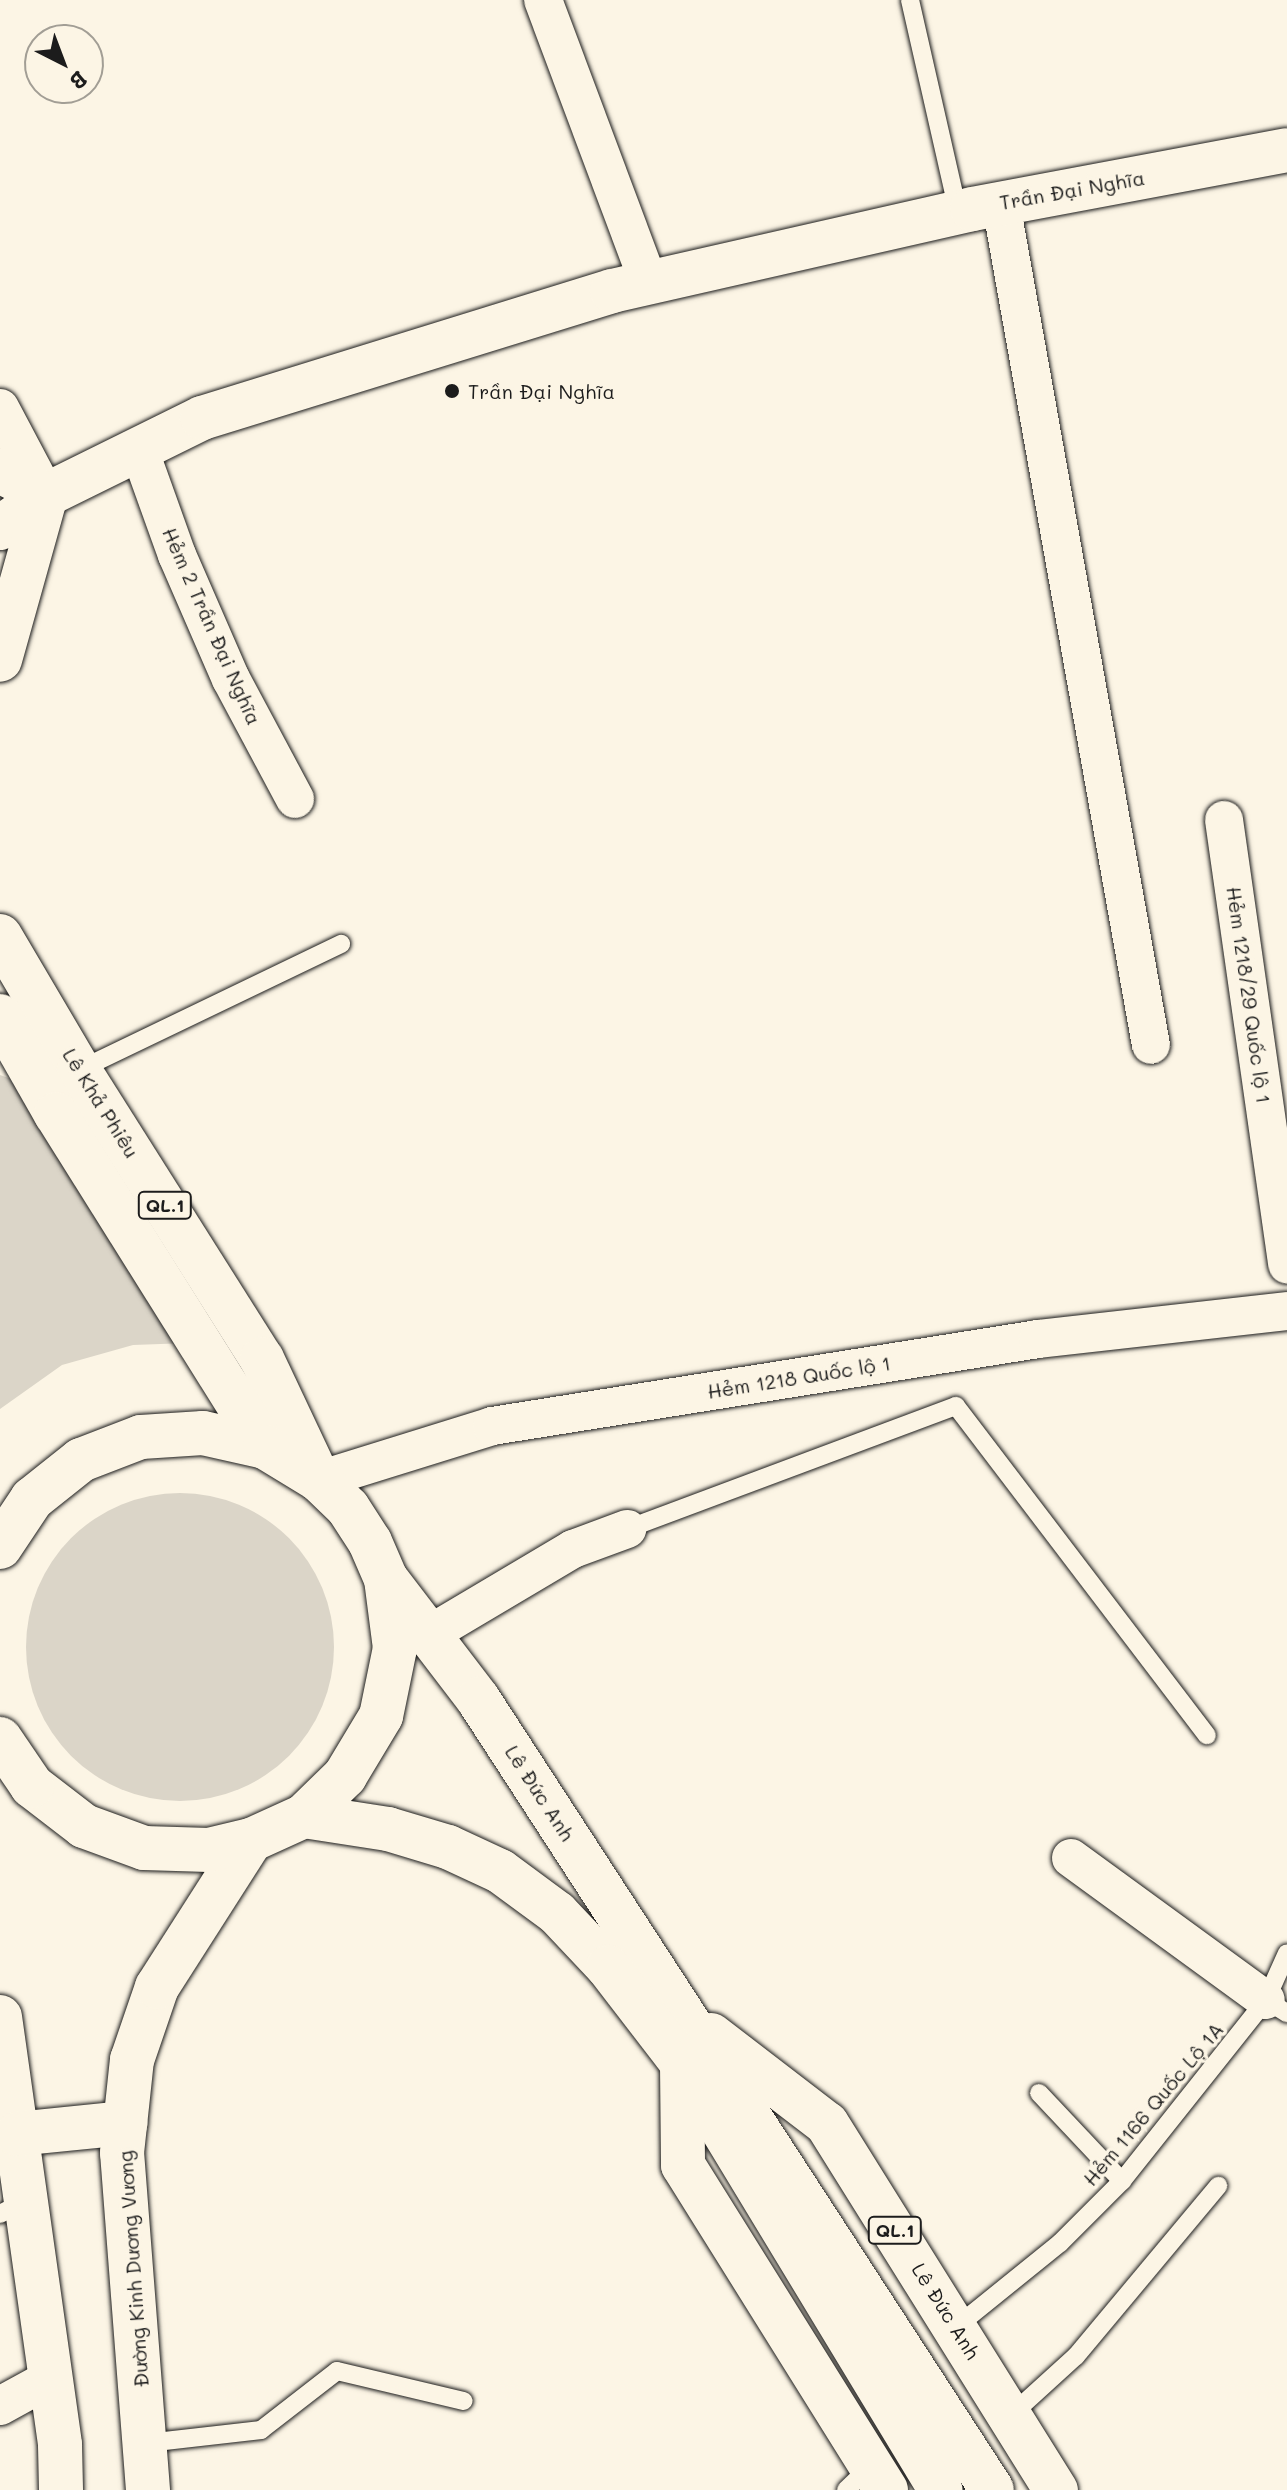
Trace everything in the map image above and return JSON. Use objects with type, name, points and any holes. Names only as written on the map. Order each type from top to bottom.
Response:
[{"type":"main road","name":"Trần Đại Nghĩa","points":[[0,528],[46,495],[202,418],[612,291],[959,212],[1287,150]]},
{"type":"main road","points":[[0,471],[46,495],[0,660]]},
{"type":"main road","name":"Lê Khả Phiêu","points":[[0,936],[79,1070],[262,1359],[319,1480]]},
{"type":"main road","name":"QL.1","points":[[0,1016],[56,1114],[265,1447]]},
{"type":"main road","name":"QL.1","points":[[0,1547],[32,1499],[81,1460],[141,1437],[203,1433],[265,1447],[319,1480],[348,1508],[370,1542],[386,1579],[395,1648],[381,1716],[345,1776],[304,1816],[251,1840],[209,1850],[144,1848],[84,1826],[32,1786],[0,1739]]},
{"type":"main road","name":"Lê Đức Anh","points":[[386,1579],[478,1699],[992,2490]]},
{"type":"main road","points":[[304,1816],[388,1829],[448,1847],[500,1871],[557,1913],[608,1967],[682,2063],[941,2490]]},
{"type":"main road","name":"Đường Kinh Dương Vương","points":[[148,2490],[147,2443],[122,2153],[132,2060],[157,1987],[251,1840]]},
{"type":"main road","name":"Lê Đức Anh","points":[[684,2014],[827,2124],[1056,2490]]},
{"type":"main road","points":[[0,2017],[17,2134],[13,2208],[51,2378],[60,2445],[61,2490]]},
{"type":"main road","points":[[682,2063],[683,2165],[868,2482]]},
{"type":"main road","points":[[17,2134],[125,2123]]},
{"type":"street","points":[[543,0],[649,283]]},
{"type":"street","points":[[1001,204],[1151,1045]]},
{"type":"street","points":[[0,408],[46,495]]},
{"type":"street","name":"Hẻm 2 Trần Đại Nghĩa","points":[[139,449],[177,555],[231,679],[295,799]]},
{"type":"street","name":"Hẻm 1218/29 Quốc lộ 1","points":[[1224,820],[1287,1265]]},
{"type":"street","name":"Hẻm 1218 Quốc lộ 1","points":[[319,1480],[492,1426],[1038,1339],[1287,1311]]},
{"type":"street","points":[[428,1635],[573,1549],[627,1529]]},
{"type":"street","points":[[1071,1858],[1277,2007]]},
{"type":"street","points":[[0,2406],[51,2378]]},
{"type":"lane","points":[[910,0],[959,212]]},
{"type":"lane","points":[[79,1070],[341,944]]},
{"type":"lane","points":[[627,1529],[956,1406],[1207,1735]]},
{"type":"lane","name":"Hẻm 1166 Quốc Lộ 1A","points":[[956,2327],[1060,2243],[1122,2181],[1277,2007],[1287,1953]]},
{"type":"lane","points":[[1039,2093],[1122,2181]]},
{"type":"lane","points":[[1010,2416],[1076,2356],[1218,2186]]},
{"type":"lane","points":[[147,2443],[261,2430],[337,2371],[464,2401]]},
{"type":"shaded area","points":[[0,1075],[17,1081],[188,1343],[133,1345],[62,1365],[0,1409]]},
{"type":"shaded area","points":[[180,1493],[210,1496],[239,1505],[265,1519],[289,1538],[308,1562],[322,1588],[331,1617],[334,1647],[331,1677],[322,1706],[308,1732],[289,1756],[265,1775],[239,1789],[210,1798],[180,1801],[150,1798],[121,1789],[95,1775],[71,1756],[52,1732],[38,1706],[29,1677],[26,1647],[29,1617],[38,1588],[52,1562],[71,1538],[95,1519],[121,1505],[150,1496]]},
{"type":"place","name":"Trần Đại Nghĩa","points":[[452,391]]}]
